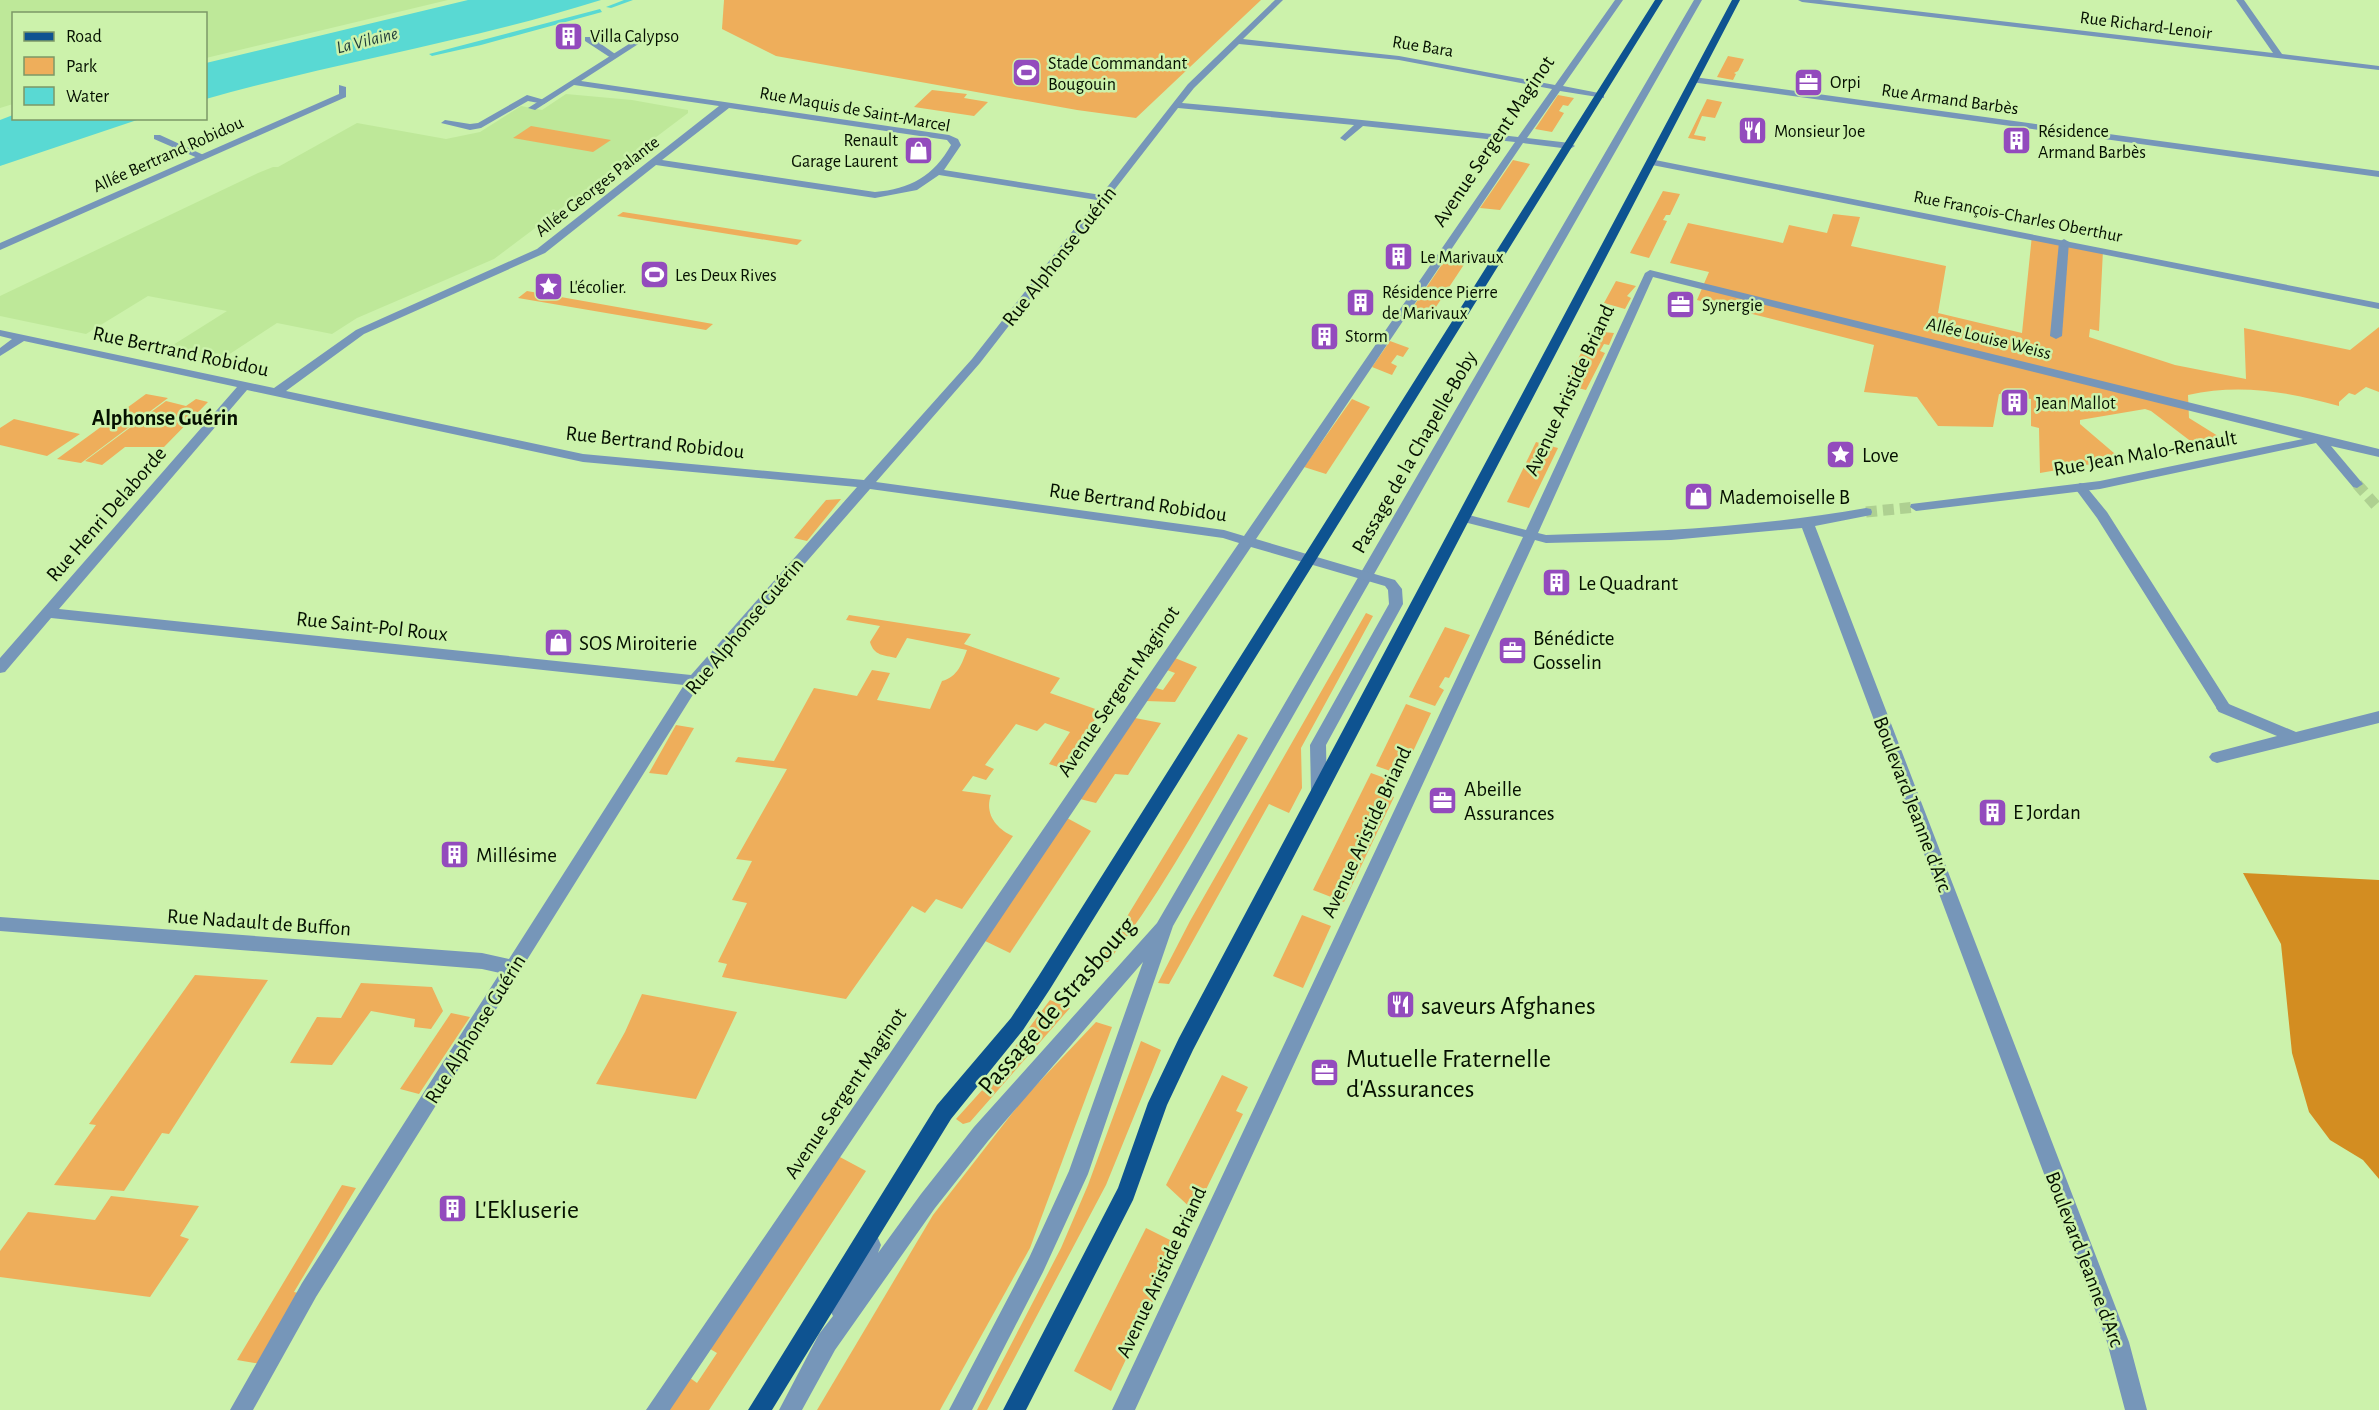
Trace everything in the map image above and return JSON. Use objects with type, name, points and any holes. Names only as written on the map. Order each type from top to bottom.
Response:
[{"type":"main road","points":[[759,1410],[944,1112],[1022,1016],[1570,146],[1659,0]]},
{"type":"main road","name":"Avenue Aristide Briand","points":[[1014,1410],[1126,1193],[1158,1103],[1186,1044],[1736,0]]},
{"type":"street","name":"Rue Alphonse Guérin","points":[[241,1410],[309,1290],[693,681],[1007,324],[1191,86],[1280,0]]},
{"type":"street","name":"Avenue Sergent Maginot","points":[[657,1410],[1619,0]]},
{"type":"street","name":"Passage de la Chapelle-Boby","points":[[1165,924],[1698,0]]},
{"type":"street","name":"Rue Richard-Lenoir","points":[[1802,0],[2379,68]]},
{"type":"street","points":[[2240,0],[2279,56]]},
{"type":"street","points":[[588,39],[614,56]]},
{"type":"street","points":[[532,108],[640,39]]},
{"type":"street","name":"Rue Bara","points":[[1238,40],[1399,58],[1601,96]]},
{"type":"street","name":"Rue Armand Barbès","points":[[1694,80],[2379,174]]},
{"type":"street","points":[[573,82],[728,105]]},
{"type":"street","name":"Allée Bertrand Robidou","points":[[0,247],[343,94],[342,87]]},
{"type":"street","points":[[445,123],[470,127],[481,125],[527,98],[544,101]]},
{"type":"street","name":"Allée Georges Palante","points":[[275,393],[360,332],[541,250],[728,105]]},
{"type":"street","name":"Rue Maquis de Saint-Marcel","points":[[728,105],[950,138],[955,141],[956,145],[939,172]]},
{"type":"street","points":[[1176,105],[1360,124],[1392,125],[1570,146]]},
{"type":"street","points":[[1345,138],[1360,124]]},
{"type":"street","points":[[157,137],[203,157]]},
{"type":"street","points":[[655,162],[875,195],[895,193],[917,186],[939,172],[1104,198]]},
{"type":"street","name":"Rue François-Charles Oberthur","points":[[1650,162],[2379,306]]},
{"type":"street","points":[[2056,336],[2064,242]]},
{"type":"street","name":"Avenue Aristide Briand","points":[[1123,1410],[1498,606],[1650,273]]},
{"type":"street","name":"Allée Louise Weiss","points":[[1650,273],[2319,439]]},
{"type":"street","name":"Rue Bertrand Robidou","points":[[0,333],[243,387],[603,461],[867,484],[1224,534],[1311,559]]},
{"type":"street","points":[[0,353],[21,338]]},
{"type":"street","name":"Rue Henri Delaborde","points":[[0,668],[243,387]]},
{"type":"street","points":[[2319,439],[2357,484]]},
{"type":"street","name":"Rue Jean Malo-Renault","points":[[1916,507],[2080,487],[2319,439],[2379,453]]},
{"type":"street","points":[[2080,487],[2102,515],[2224,708],[2296,738]]},
{"type":"street","points":[[1465,518],[1546,539],[1671,536],[1807,523],[1866,512]]},
{"type":"street","name":"Boulevard Jeanne d'Arc","points":[[1807,523],[2118,1342],[2136,1410]]},
{"type":"street","name":"Avenue Aristide Briand","points":[[1311,559],[1390,583],[1395,589],[1396,604],[1318,745],[1319,792]]},
{"type":"street","name":"Rue Saint-Pol Roux","points":[[46,613],[693,681]]},
{"type":"street","points":[[2217,757],[2379,717]]},
{"type":"street","name":"Rue Nadault de Buffon","points":[[0,924],[482,961],[514,968]]},
{"type":"street","name":"Passage de Strasbourg","points":[[790,1410],[827,1342],[928,1201],[981,1134],[1165,924]]},
{"type":"street","name":"Passage de Strasbourg","points":[[960,1410],[1036,1265],[1078,1174],[1165,924]]},
{"type":"street","points":[[778,1410],[827,1342],[897,1187]]},
{"type":"shaded area","points":[[0,0],[448,0],[207,58],[207,12],[12,12],[12,104],[0,108]]},
{"type":"shaded area","points":[[566,94],[632,100],[688,110],[688,113],[494,259],[357,318],[332,334],[277,323],[219,361],[165,350],[227,311],[148,296],[86,334],[0,316],[0,296],[258,173],[278,167],[357,123],[446,139],[480,132],[521,106],[542,110]]},
{"type":"shaded area","points":[[2243,873],[2379,880],[2379,1179],[2363,1160],[2330,1140],[2309,1112],[2292,1053],[2281,944]]},
{"type":"green space","name":"Stade Commandant Bougouin","points":[[724,0],[1261,0],[1136,118],[1077,110],[776,56],[722,29]]},
{"type":"green space","points":[[1728,56],[1744,59],[1738,71],[1734,73],[1736,74],[1733,80],[1717,77]]},
{"type":"green space","points":[[932,90],[967,94],[964,98],[988,102],[974,116],[914,107]]},
{"type":"green space","points":[[1558,95],[1574,98],[1568,106],[1563,105],[1559,111],[1564,113],[1552,132],[1535,129]]},
{"type":"green space","points":[[1707,99],[1722,102],[1715,118],[1702,116],[1694,135],[1706,137],[1705,141],[1688,138]]},
{"type":"green space","points":[[531,126],[611,140],[593,152],[513,138]]},
{"type":"green space","points":[[1513,160],[1530,164],[1500,210],[1480,208]]},
{"type":"green space","points":[[1663,191],[1680,194],[1670,215],[1666,215],[1663,220],[1667,221],[1649,258],[1630,253]]},
{"type":"green space","points":[[623,212],[802,240],[797,245],[617,216]]},
{"type":"green space","points":[[1833,214],[1860,217],[1851,246],[1946,266],[1938,313],[2022,333],[2032,235],[2103,250],[2099,331],[2090,329],[2089,337],[2175,365],[2246,379],[2244,328],[2350,350],[2379,327],[2379,392],[2366,387],[2355,395],[2349,393],[2339,402],[2339,406],[2264,391],[2207,391],[2188,395],[2189,418],[2226,441],[2197,446],[2151,411],[2145,409],[2080,420],[2080,424],[2121,459],[2040,473],[2039,428],[2031,426],[2031,399],[1999,394],[1993,427],[1938,426],[1917,397],[1864,392],[1874,345],[1697,300],[1709,272],[1670,263],[1688,223],[1783,243],[1789,225],[1827,233]]},
{"type":"green space","points":[[1445,260],[1465,263],[1428,319],[1409,313]]},
{"type":"green space","points":[[1616,281],[1636,286],[1627,296],[1631,298],[1625,309],[1604,303]]},
{"type":"green space","points":[[527,291],[713,324],[706,330],[518,298]]},
{"type":"green space","points":[[1592,331],[1614,333],[1609,345],[1604,344],[1600,351],[1605,353],[1586,390],[1565,385]]},
{"type":"green space","points":[[1390,341],[1409,348],[1403,357],[1397,355],[1391,363],[1397,366],[1392,375],[1372,367]]},
{"type":"green space","points":[[146,394],[168,398],[81,463],[57,459]]},
{"type":"green space","points":[[196,399],[208,402],[164,447],[125,447],[102,465],[85,461],[166,401],[186,406]]},
{"type":"green space","points":[[1352,399],[1370,407],[1326,474],[1304,467]]},
{"type":"green space","points":[[14,419],[80,434],[47,456],[0,445],[0,428]]},
{"type":"green space","points":[[1536,442],[1558,448],[1529,508],[1507,502]]},
{"type":"green space","points":[[841,499],[807,541],[794,538],[826,500]]},
{"type":"green space","points":[[1366,613],[1373,616],[1301,748],[1302,788],[1289,813],[1269,804],[1169,984],[1158,983],[1190,921]]},
{"type":"green space","points":[[849,615],[971,634],[964,644],[1060,678],[1050,693],[1101,711],[1061,768],[1049,764],[1070,732],[1045,723],[1037,731],[1016,724],[985,765],[994,769],[986,780],[973,776],[962,791],[991,795],[989,808],[993,820],[1013,836],[962,909],[936,899],[925,913],[912,906],[846,999],[722,977],[727,964],[718,962],[747,903],[732,900],[752,861],[736,859],[787,769],[735,762],[738,757],[774,761],[814,688],[857,696],[872,670],[890,673],[877,700],[930,709],[942,681],[956,673],[967,650],[907,638],[896,658],[884,655],[874,650],[870,642],[880,626],[846,620]]},
{"type":"green space","points":[[1445,627],[1470,635],[1449,678],[1445,677],[1439,687],[1444,690],[1435,706],[1409,697]]},
{"type":"green space","points":[[1175,658],[1197,667],[1175,702],[1146,701],[1156,688],[1163,690],[1175,673],[1167,670]]},
{"type":"green space","points":[[1406,704],[1431,713],[1402,775],[1376,766]]},
{"type":"green space","points":[[1135,718],[1161,723],[1128,775],[1115,774],[1096,803],[1080,799]]},
{"type":"green space","points":[[676,725],[694,728],[667,775],[649,773]]},
{"type":"green space","points":[[1238,734],[1248,738],[1182,852],[1108,962],[1100,961]]},
{"type":"green space","points":[[1371,773],[1393,781],[1387,794],[1394,797],[1344,902],[1313,890]]},
{"type":"green space","points":[[1067,818],[1091,831],[1010,953],[983,940]]},
{"type":"green space","points":[[1302,915],[1331,926],[1303,988],[1273,976]]},
{"type":"green space","points":[[195,975],[268,980],[169,1134],[162,1133],[124,1191],[54,1185],[96,1125],[89,1124]]},
{"type":"green space","points":[[361,983],[432,987],[443,1011],[431,1029],[414,1027],[415,1019],[371,1011],[332,1065],[290,1063],[317,1017],[341,1018]]},
{"type":"green space","points":[[642,994],[737,1012],[696,1099],[596,1084],[625,1032]]},
{"type":"green space","points":[[1050,1000],[1070,1008],[970,1122],[963,1124],[956,1119],[984,1088]]},
{"type":"green space","points":[[451,1013],[470,1017],[419,1094],[400,1089]]},
{"type":"green space","points":[[1096,1022],[1112,1027],[1030,1248],[940,1410],[817,1410],[933,1215],[1024,1098]]},
{"type":"green space","points":[[1141,1041],[1161,1050],[1106,1185],[987,1410],[977,1410],[1061,1248],[1088,1185]]},
{"type":"green space","points":[[1222,1075],[1248,1087],[1236,1111],[1243,1114],[1195,1212],[1166,1185]]},
{"type":"green space","points":[[838,1156],[866,1171],[709,1410],[662,1410],[686,1375],[697,1383],[717,1353],[705,1346]]},
{"type":"green space","points":[[342,1185],[356,1188],[294,1292],[303,1294],[261,1364],[237,1360]]},
{"type":"green space","points":[[111,1196],[199,1206],[180,1236],[189,1239],[150,1297],[0,1277],[0,1251],[28,1212],[95,1220]]},
{"type":"green space","points":[[1146,1228],[1180,1245],[1111,1391],[1074,1371]]},
{"type":"water","name":"La Vilaine","points":[[468,0],[601,0],[503,28],[207,99],[207,63]]},
{"type":"water","points":[[12,115],[12,120],[137,120],[0,166],[0,120]]},
{"type":"waterway","points":[[609,7],[630,0]]},
{"type":"waterway","points":[[432,54],[479,44],[600,11]]},
{"type":"tunnel","points":[[2357,484],[2379,509]]},
{"type":"tunnel","points":[[1866,512],[1916,507]]},
{"type":"place","name":"Villa Calypso","points":[[569,36]]},
{"type":"place","name":"Stade Commandant Bougouin","points":[[1027,73]]},
{"type":"place","name":"Orpi","points":[[1809,82]]},
{"type":"place","name":"Monsieur Joe","points":[[1753,131]]},
{"type":"place","name":"Résidence Armand Barbès","points":[[2017,141]]},
{"type":"place","name":"Renault Garage Laurent","points":[[919,150]]},
{"type":"place","name":"Le Marivaux","points":[[1399,257]]},
{"type":"place","name":"Les Deux Rives","points":[[654,275]]},
{"type":"place","name":"L'écolier.","points":[[548,287]]},
{"type":"place","name":"Résidence Pierre de Marivaux","points":[[1361,302]]},
{"type":"place","name":"Synergie","points":[[1681,305]]},
{"type":"place","name":"Storm","points":[[1324,336]]},
{"type":"place","name":"Jean Mallot","points":[[2015,403]]},
{"type":"place","name":"Love","points":[[1841,455]]},
{"type":"place","name":"Mademoiselle B","points":[[1698,497]]},
{"type":"place","name":"Le Quadrant","points":[[1557,583]]},
{"type":"place","name":"SOS Miroiterie","points":[[558,643]]},
{"type":"place","name":"Bénédicte Gosselin","points":[[1512,650]]},
{"type":"place","name":"Abeille Assurances","points":[[1443,801]]},
{"type":"place","name":"E Jordan","points":[[1992,812]]},
{"type":"place","name":"Millésime","points":[[455,855]]},
{"type":"place","name":"saveurs Afghanes","points":[[1400,1005]]},
{"type":"place","name":"Mutuelle Fraternelle d'Assurances","points":[[1325,1073]]},
{"type":"place","name":"L'Ekluserie","points":[[453,1209]]},
{"type":"district","name":"Alphonse Guérin","points":[[165,417]]}]
